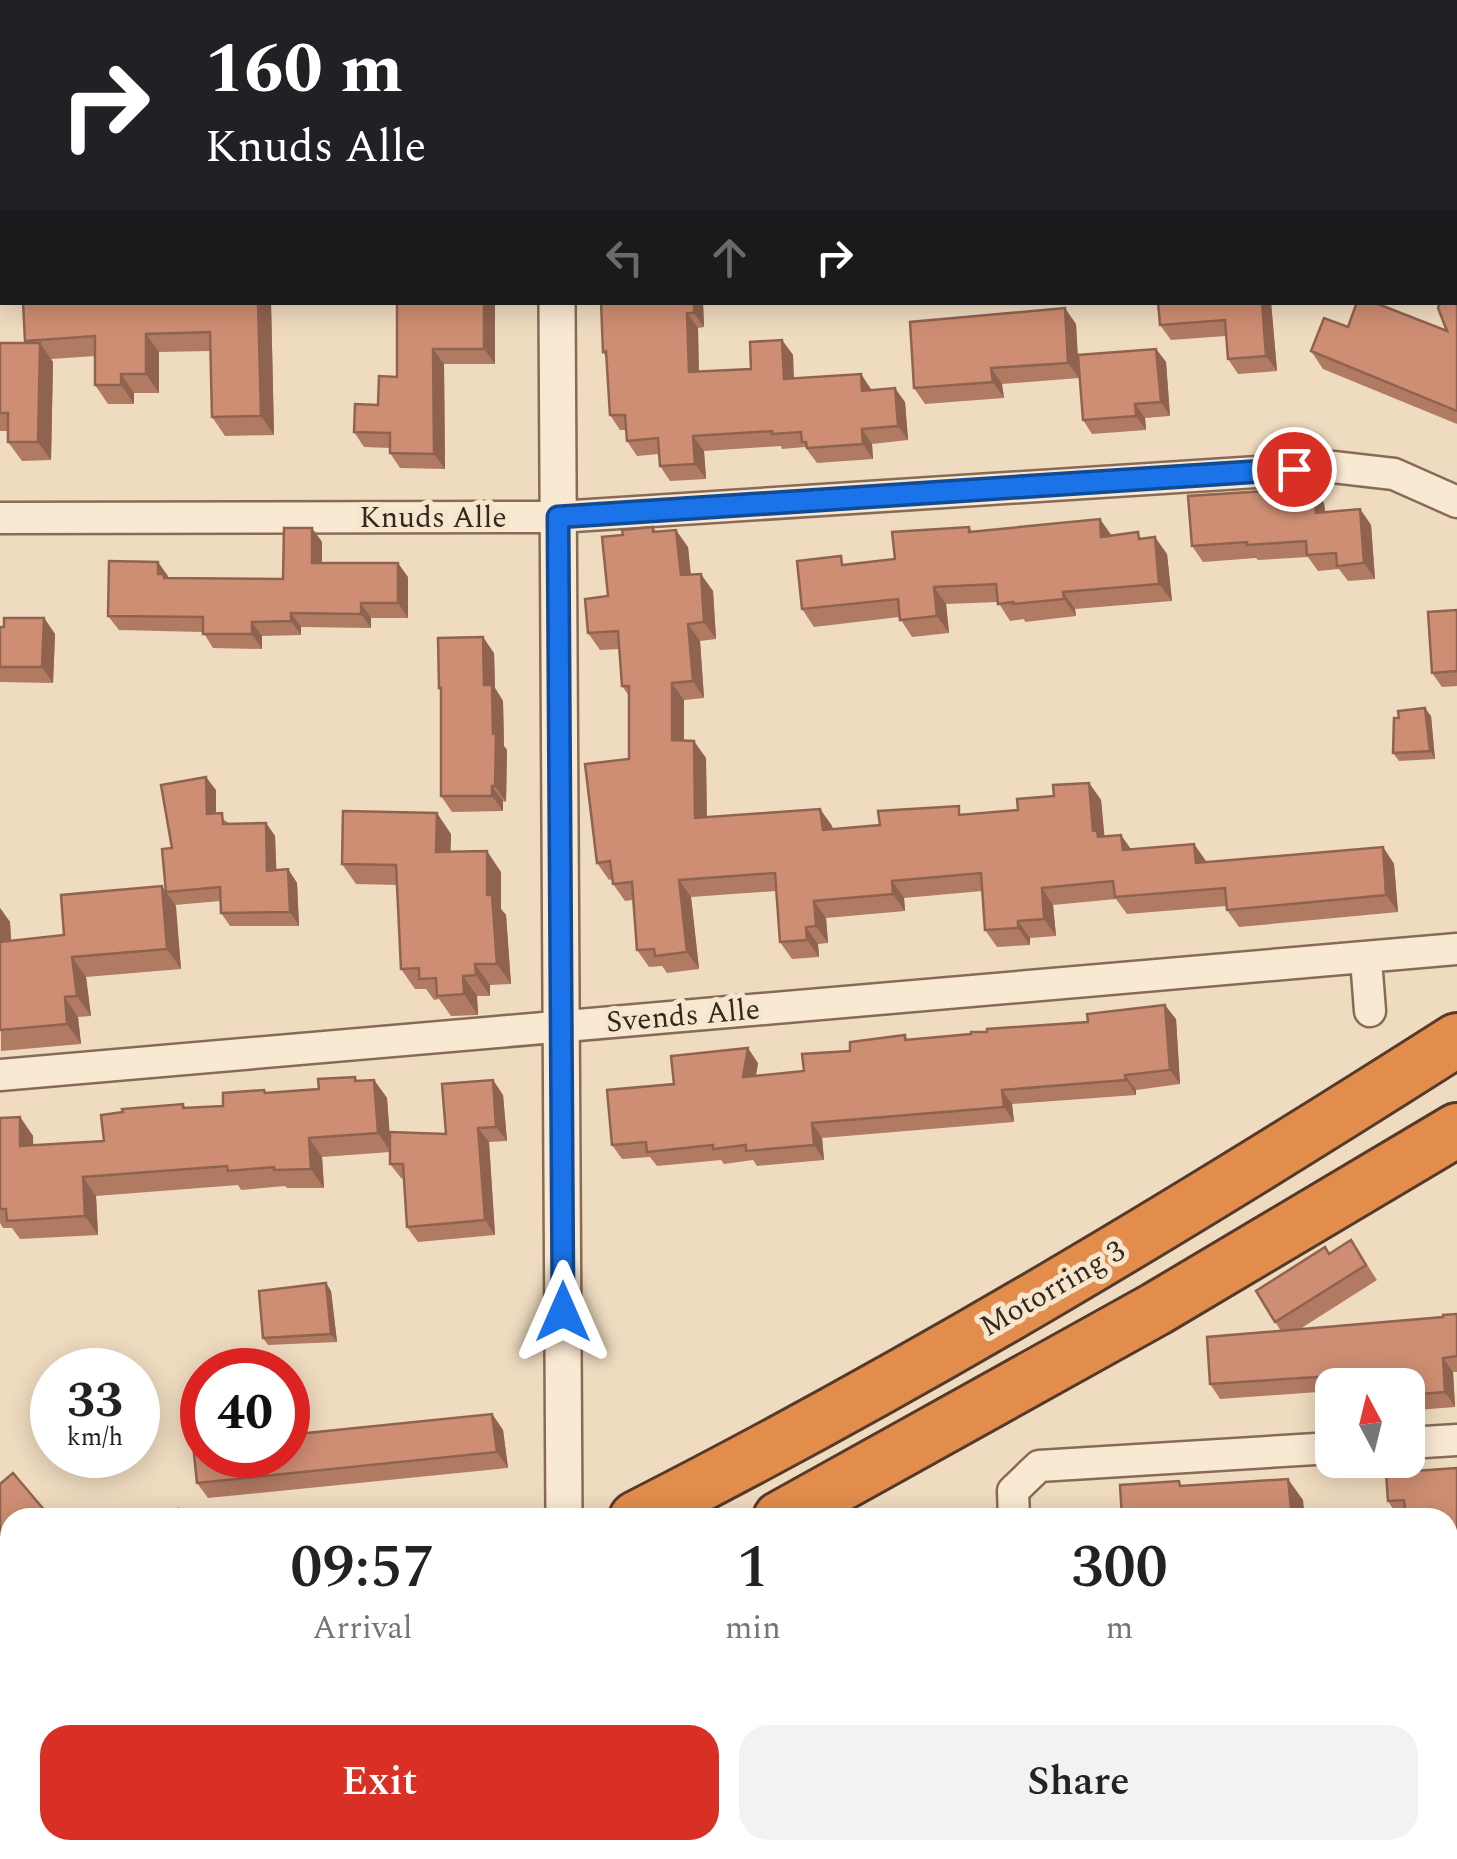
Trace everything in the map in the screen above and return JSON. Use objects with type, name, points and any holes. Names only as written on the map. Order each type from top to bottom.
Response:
[{"type":"highway","name":"Motorring 3","points":[[655,1508],[1045,1295],[1457,1040]]},
{"type":"highway","points":[[798,1508],[1156,1309],[1457,1130]]},
{"type":"street","points":[[557,305],[564,1508]]},
{"type":"street","name":"Knuds Alle","points":[[0,518],[558,517],[1333,467],[1394,474],[1457,502]]},
{"type":"street","name":"Svends Alle","points":[[0,1075],[1457,949]]},
{"type":"street","points":[[1366,958],[1370,1011]]},
{"type":"street","points":[[1425,1443],[1457,1440]]},
{"type":"street","points":[[1013,1508],[1012,1491],[1038,1466],[1315,1449]]},
{"type":"building","points":[[23,305],[258,305],[261,416],[212,417],[210,332],[146,334],[146,374],[121,374],[121,385],[95,385],[95,336],[25,341]]},
{"type":"building","points":[[397,305],[484,305],[484,349],[433,349],[434,454],[390,453],[390,433],[354,432],[355,404],[378,405],[379,376],[397,377]]},
{"type":"building","points":[[601,305],[694,305],[694,313],[687,313],[689,372],[751,369],[750,342],[782,340],[784,379],[861,374],[862,391],[895,388],[898,426],[862,429],[863,444],[807,448],[801,432],[693,436],[695,464],[660,466],[658,438],[627,441],[625,415],[610,415],[606,351],[603,352]]},
{"type":"building","points":[[1158,305],[1262,305],[1266,356],[1228,359],[1225,320],[1160,325]]},
{"type":"building","points":[[1356,305],[1381,305],[1447,331],[1438,308],[1457,305],[1457,411],[1311,351],[1324,318],[1348,327]]},
{"type":"building","points":[[1065,308],[1068,363],[991,368],[993,382],[914,388],[910,322]]},
{"type":"building","points":[[0,343],[40,343],[38,442],[8,442],[8,413],[0,413]]},
{"type":"building","points":[[1156,349],[1161,402],[1135,404],[1136,416],[1083,420],[1078,355]]},
{"type":"building","points":[[1313,488],[1316,513],[1360,509],[1364,563],[1337,566],[1336,553],[1307,555],[1306,541],[1192,546],[1188,496]]},
{"type":"building","points":[[1100,519],[1101,537],[1138,532],[1139,539],[1155,537],[1159,584],[1063,592],[1064,599],[1013,604],[998,604],[996,584],[934,587],[937,616],[900,620],[898,599],[802,609],[797,561],[841,556],[842,565],[895,559],[892,532],[969,527],[969,532]]},
{"type":"building","points":[[653,527],[653,532],[676,530],[681,575],[701,574],[704,622],[688,624],[693,681],[672,683],[672,740],[694,741],[695,818],[820,809],[823,830],[880,825],[878,811],[959,806],[959,815],[1018,810],[1017,799],[1054,796],[1053,785],[1089,783],[1093,831],[1097,830],[1098,837],[1121,835],[1123,850],[1194,844],[1196,863],[1383,847],[1386,895],[1227,910],[1225,888],[1115,897],[1113,881],[1042,888],[1044,919],[1018,921],[1018,928],[985,930],[981,873],[892,881],[893,894],[814,901],[816,926],[806,927],[807,940],[780,942],[775,873],[679,880],[687,952],[655,956],[654,949],[637,950],[632,882],[613,884],[610,861],[597,863],[585,764],[629,759],[629,686],[622,686],[618,631],[588,633],[585,599],[608,596],[602,537],[623,535],[622,530]]},
{"type":"building","points":[[284,528],[312,528],[312,563],[398,563],[398,603],[361,603],[361,614],[291,613],[291,621],[252,622],[252,634],[203,634],[203,617],[108,616],[109,561],[158,562],[158,574],[164,574],[164,578],[283,579]]},
{"type":"building","points":[[1457,610],[1457,671],[1432,673],[1428,612]]},
{"type":"building","points":[[4,618],[44,618],[42,667],[0,667],[0,627],[4,627]]},
{"type":"building","points":[[483,637],[484,685],[492,685],[496,734],[495,786],[492,796],[441,796],[438,638]]},
{"type":"building","points":[[1425,708],[1430,751],[1393,753],[1394,718],[1399,718],[1398,711]]},
{"type":"building","points":[[206,777],[207,814],[222,813],[223,824],[266,823],[267,871],[288,869],[290,912],[221,913],[220,887],[166,892],[162,849],[172,848],[161,785]]},
{"type":"building","points":[[343,811],[437,813],[436,852],[487,851],[487,895],[492,895],[497,964],[475,964],[476,975],[463,976],[464,994],[437,996],[436,978],[419,979],[419,968],[401,969],[396,865],[342,864]]},
{"type":"building","points":[[162,886],[167,949],[72,957],[77,996],[65,997],[67,1024],[0,1030],[0,942],[64,935],[61,895]]},
{"type":"building","points":[[1165,1005],[1170,1070],[1125,1075],[1126,1080],[1002,1090],[1004,1107],[812,1123],[814,1145],[746,1151],[746,1145],[713,1149],[713,1145],[647,1152],[646,1142],[612,1145],[607,1090],[674,1084],[671,1056],[748,1048],[743,1077],[804,1071],[802,1054],[850,1051],[850,1042],[1088,1022],[1087,1014]]},
{"type":"building","points":[[355,1077],[355,1081],[374,1080],[378,1133],[309,1138],[311,1169],[228,1171],[227,1166],[83,1177],[85,1216],[7,1221],[6,1209],[0,1209],[0,1118],[20,1117],[20,1146],[104,1141],[101,1115],[123,1112],[122,1109],[183,1104],[183,1108],[223,1106],[223,1093],[319,1089],[318,1079]]},
{"type":"building","points":[[493,1080],[496,1127],[478,1128],[485,1220],[407,1227],[403,1164],[390,1164],[390,1132],[446,1134],[442,1084]]},
{"type":"building","points":[[1351,1240],[1366,1265],[1275,1322],[1256,1291],[1325,1247],[1329,1254]]},
{"type":"building","points":[[326,1283],[331,1334],[263,1338],[259,1291]]},
{"type":"building","points":[[1457,1314],[1457,1356],[1443,1358],[1445,1392],[1425,1394],[1425,1368],[1315,1368],[1315,1377],[1210,1384],[1207,1337]]},
{"type":"building","points":[[492,1414],[497,1452],[310,1471],[310,1433]]},
{"type":"building","points":[[1457,1468],[1457,1508],[1405,1508],[1404,1500],[1388,1501],[1386,1478],[1425,1478],[1425,1470]]},
{"type":"building","points":[[13,1473],[43,1508],[0,1508],[0,1484]]},
{"type":"building","points":[[196,1478],[245,1478],[197,1483]]},
{"type":"building","points":[[1288,1479],[1291,1508],[1121,1508],[1120,1485],[1179,1481],[1180,1486]]},
{"type":"route","points":[[563,1312],[558,517],[1294,469]]}]
